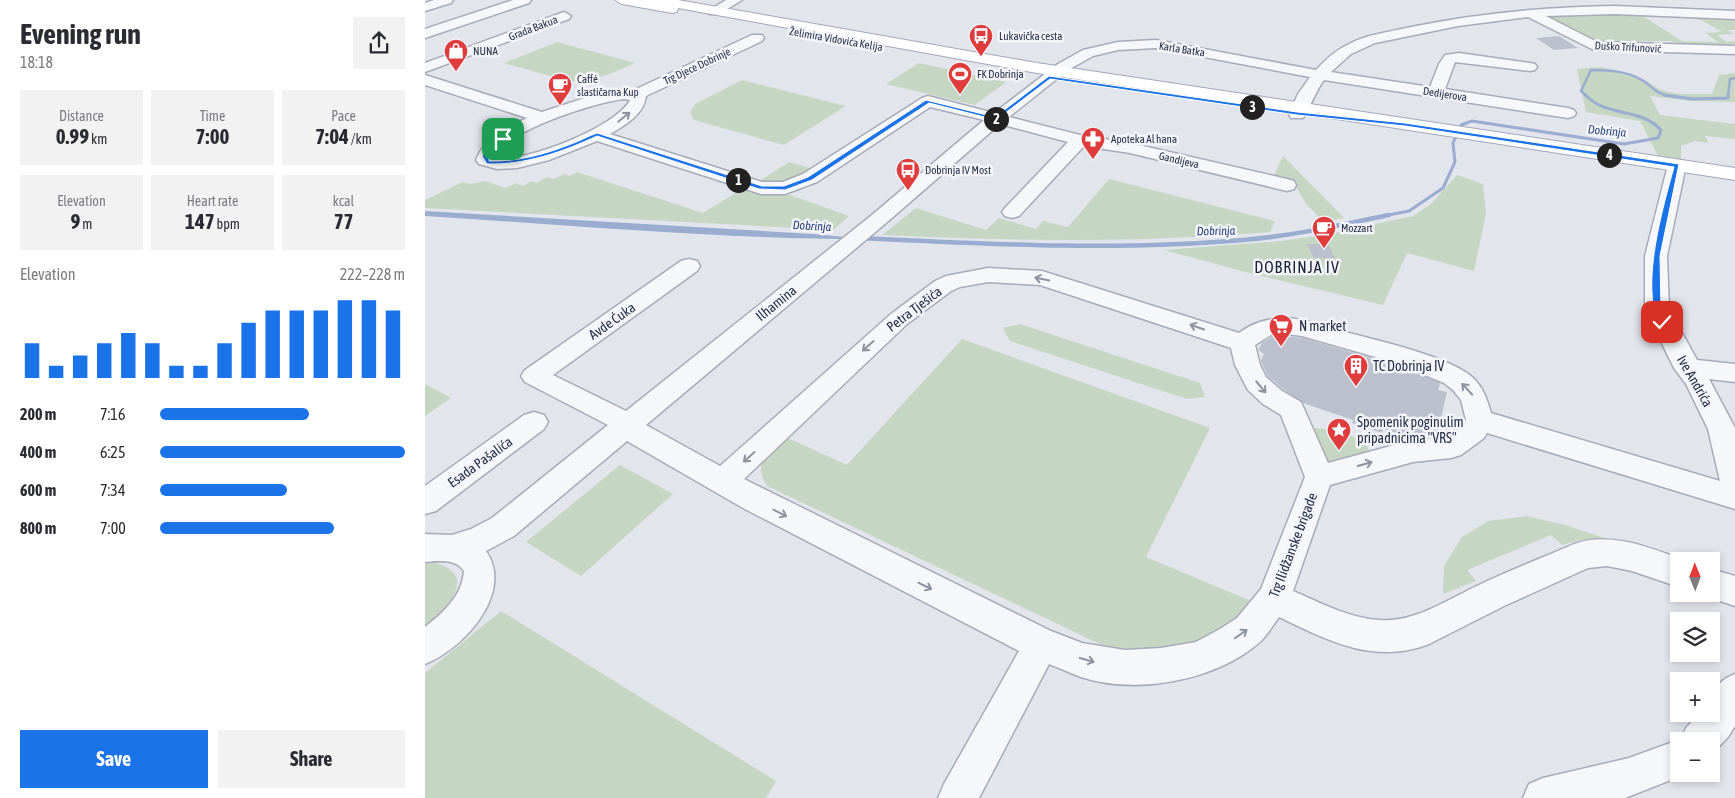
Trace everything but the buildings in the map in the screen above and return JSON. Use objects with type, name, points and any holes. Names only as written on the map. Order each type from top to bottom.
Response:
[{"type":"main road","name":"Želimira Vidovića Kelija","points":[[622,0],[1053,74]]},
{"type":"main road","name":"Želimira Vidovića Kelija","points":[[656,0],[1053,74]]},
{"type":"main road","points":[[1053,74],[1735,174]]},
{"type":"street","points":[[425,7],[447,0]]},
{"type":"street","name":"Grada Bakua","points":[[425,68],[564,16],[495,0]]},
{"type":"street","points":[[425,34],[525,0]]},
{"type":"street","points":[[714,11],[737,0]]},
{"type":"street","points":[[1298,111],[1300,104],[1334,59],[1357,45],[1475,18],[1621,8],[1735,15]]},
{"type":"street","name":"Duško Trifunović","points":[[1530,13],[1594,46],[1735,50]]},
{"type":"street","name":"Trg Djece Dobrinje","points":[[636,95],[639,96],[639,100],[632,110],[616,123],[572,146],[523,160],[491,164],[485,160],[488,152],[503,139],[542,117],[606,96],[636,95],[757,38]]},
{"type":"street","name":"Karla Batka","points":[[1053,74],[1088,53],[1119,46],[1145,44],[1212,54],[1321,75]]},
{"type":"street","points":[[1436,92],[1450,58],[1459,57],[1530,67]]},
{"type":"street","name":"Ilhamina","points":[[453,553],[503,527],[879,219],[996,119],[1053,74]]},
{"type":"street","name":"Dedijerova","points":[[1321,75],[1568,113]]},
{"type":"street","points":[[425,80],[542,117]]},
{"type":"street","name":"Gandijeva","points":[[597,134],[761,188],[785,188],[810,178],[928,101],[1080,140],[1130,148],[1287,185]]},
{"type":"street","points":[[1012,212],[1080,140]]},
{"type":"street","name":"Ive Andrića","points":[[1677,166],[1663,218],[1657,256],[1657,309],[1662,322],[1687,368],[1698,382],[1722,429],[1735,481]]},
{"type":"street","name":"Avde Ćuka","points":[[534,376],[689,266]]},
{"type":"street","name":"Petra Tješića","points":[[722,482],[899,319],[943,286],[954,281],[988,275],[1042,278],[1243,343]]},
{"type":"street","points":[[1319,477],[1292,409],[1271,398],[1256,382],[1243,357],[1243,343],[1252,334],[1260,330],[1287,325],[1402,356],[1437,369],[1462,383],[1474,396],[1479,420],[1735,497]]},
{"type":"street","points":[[1687,368],[1735,373]]},
{"type":"street","name":"Trg Ilidžanske brigade","points":[[534,376],[617,418],[626,427],[722,482],[866,557],[1041,644],[1098,664],[1125,667],[1174,663],[1199,658],[1232,641],[1249,629],[1274,598],[1319,477],[1413,451],[1451,447],[1474,431],[1479,420]]},
{"type":"street","name":"Esada Pašalića","points":[[425,502],[534,422]]},
{"type":"street","points":[[1274,598],[1328,623],[1366,635],[1383,637],[1417,632],[1492,595],[1585,554],[1607,552],[1670,570]]},
{"type":"street","points":[[425,647],[446,632],[462,615],[473,598],[479,582],[453,553]]},
{"type":"street","points":[[1720,587],[1735,591]]},
{"type":"street","points":[[958,798],[1041,644]]},
{"type":"street","points":[[1707,732],[1734,698]]},
{"type":"street","points":[[1543,798],[1613,783],[1659,768],[1670,762]]},
{"type":"green space","points":[[1635,11],[1682,41],[1718,42],[1706,33],[1722,32],[1703,21],[1684,15],[1735,18],[1735,30],[1727,30],[1734,34],[1717,35],[1727,42],[1735,41],[1735,44],[1677,44],[1672,41],[1620,41],[1623,44],[1600,44],[1542,16]]},
{"type":"green space","points":[[557,42],[635,63],[594,78],[568,81],[504,63]]},
{"type":"green space","name":"FK Dobrinja","points":[[919,63],[1006,82],[975,105],[886,84]]},
{"type":"green space","points":[[1602,67],[1623,72],[1647,81],[1661,90],[1679,94],[1712,94],[1719,75],[1735,73],[1735,102],[1690,101],[1650,96],[1660,115],[1735,124],[1735,139],[1705,136],[1709,143],[1695,141],[1681,146],[1681,160],[1659,158],[1640,121],[1586,112],[1577,69]]},
{"type":"green space","points":[[742,80],[846,106],[784,145],[694,120],[690,113],[695,104]]},
{"type":"green space","points":[[1283,156],[1344,218],[1324,222],[1307,205],[1296,187],[1292,184],[1272,180]]},
{"type":"green space","points":[[789,162],[817,170],[785,185],[761,184],[761,180]]},
{"type":"green space","points":[[577,172],[703,213],[742,189],[761,195],[790,195],[849,216],[833,230],[425,208],[425,200],[463,182],[471,184],[485,181],[506,188],[516,183],[523,186],[531,181],[537,183],[547,177],[554,179],[564,174],[570,176]]},
{"type":"green space","points":[[1457,175],[1483,184],[1486,214],[1474,271],[1407,253],[1383,305],[1253,274],[1164,250],[1281,241],[1324,235],[1413,216],[1431,204]]},
{"type":"green space","points":[[1109,179],[1275,221],[1270,232],[1173,238],[1028,240],[882,235],[916,208],[986,230],[999,218],[1036,229],[1043,221],[1068,227]]},
{"type":"green space","points":[[1020,324],[1200,383],[1205,397],[1187,399],[1010,341],[1003,328]]},
{"type":"green space","points":[[962,339],[1210,428],[1146,557],[1251,601],[1244,620],[1203,640],[1148,651],[1102,645],[767,486],[761,470],[764,458],[786,437],[847,465]]},
{"type":"green space","points":[[425,384],[451,398],[425,416]]},
{"type":"green space","points":[[1313,428],[1346,434],[1362,442],[1368,447],[1370,453],[1326,467]]},
{"type":"green space","points":[[620,465],[673,494],[581,576],[526,542]]},
{"type":"green space","points":[[1527,516],[1565,525],[1604,538],[1580,540],[1562,545],[1551,535],[1467,570],[1476,581],[1443,594],[1444,566],[1462,537],[1488,521]]},
{"type":"green space","points":[[435,563],[449,569],[456,576],[457,585],[449,604],[425,629],[425,564]]},
{"type":"green space","points":[[501,611],[776,781],[766,798],[425,798],[425,673]]},
{"type":"water","name":"Dobrinja","points":[[425,211],[813,234],[866,239],[756,237],[645,231],[425,216]]},
{"type":"waterway","name":"Dobrinja","points":[[1587,96],[1581,91],[1591,70],[1611,71],[1630,75],[1642,80],[1664,95]]},
{"type":"waterway","name":"Dobrinja","points":[[1728,96],[1730,79],[1735,78]]},
{"type":"waterway","name":"Dobrinja","points":[[1383,216],[1409,211],[1443,188],[1455,162],[1453,143],[1461,125],[1472,121],[1624,144],[1658,138],[1661,130],[1652,123],[1643,118],[1604,107],[1585,95]]},
{"type":"waterway","name":"Dobrinja","points":[[1664,95],[1693,99],[1728,98],[1728,96]]},
{"type":"waterway","name":"Dobrinja","points":[[1664,95],[1669,96]]},
{"type":"waterway","name":"Dobrinja","points":[[861,238],[1100,246],[1195,243],[1280,236],[1389,215]]},
{"type":"place","name":"Lukavička cesta","points":[[981,57]]},
{"type":"place","name":"NUNA","points":[[456,72]]},
{"type":"place","name":"FK Dobrinja","points":[[960,95]]},
{"type":"place","name":"Caffé slastičarna Kup","points":[[560,106]]},
{"type":"place","name":"Apoteka Al hana","points":[[1093,160]]},
{"type":"place","name":"Dobrinja IV Most","points":[[908,191]]},
{"type":"place","name":"Mozzart","points":[[1324,249]]},
{"type":"place","name":"N market","points":[[1281,347]]},
{"type":"place","name":"TC Dobrinja IV","points":[[1356,387]]},
{"type":"place","name":"Spomenik poginulim pripadnicima \"VRS\"","points":[[1339,451]]},
{"type":"district","name":"DOBRINJA IV","points":[[1297,267]]},
{"type":"route","points":[[503,139],[485,156],[487,162],[491,164],[506,163],[541,156],[572,146],[597,134],[761,188],[785,188],[810,178],[928,101],[996,119],[1049,77],[1297,114],[1405,125],[1554,146],[1677,166],[1673,189],[1663,218],[1657,256],[1657,309],[1662,322]]}]
